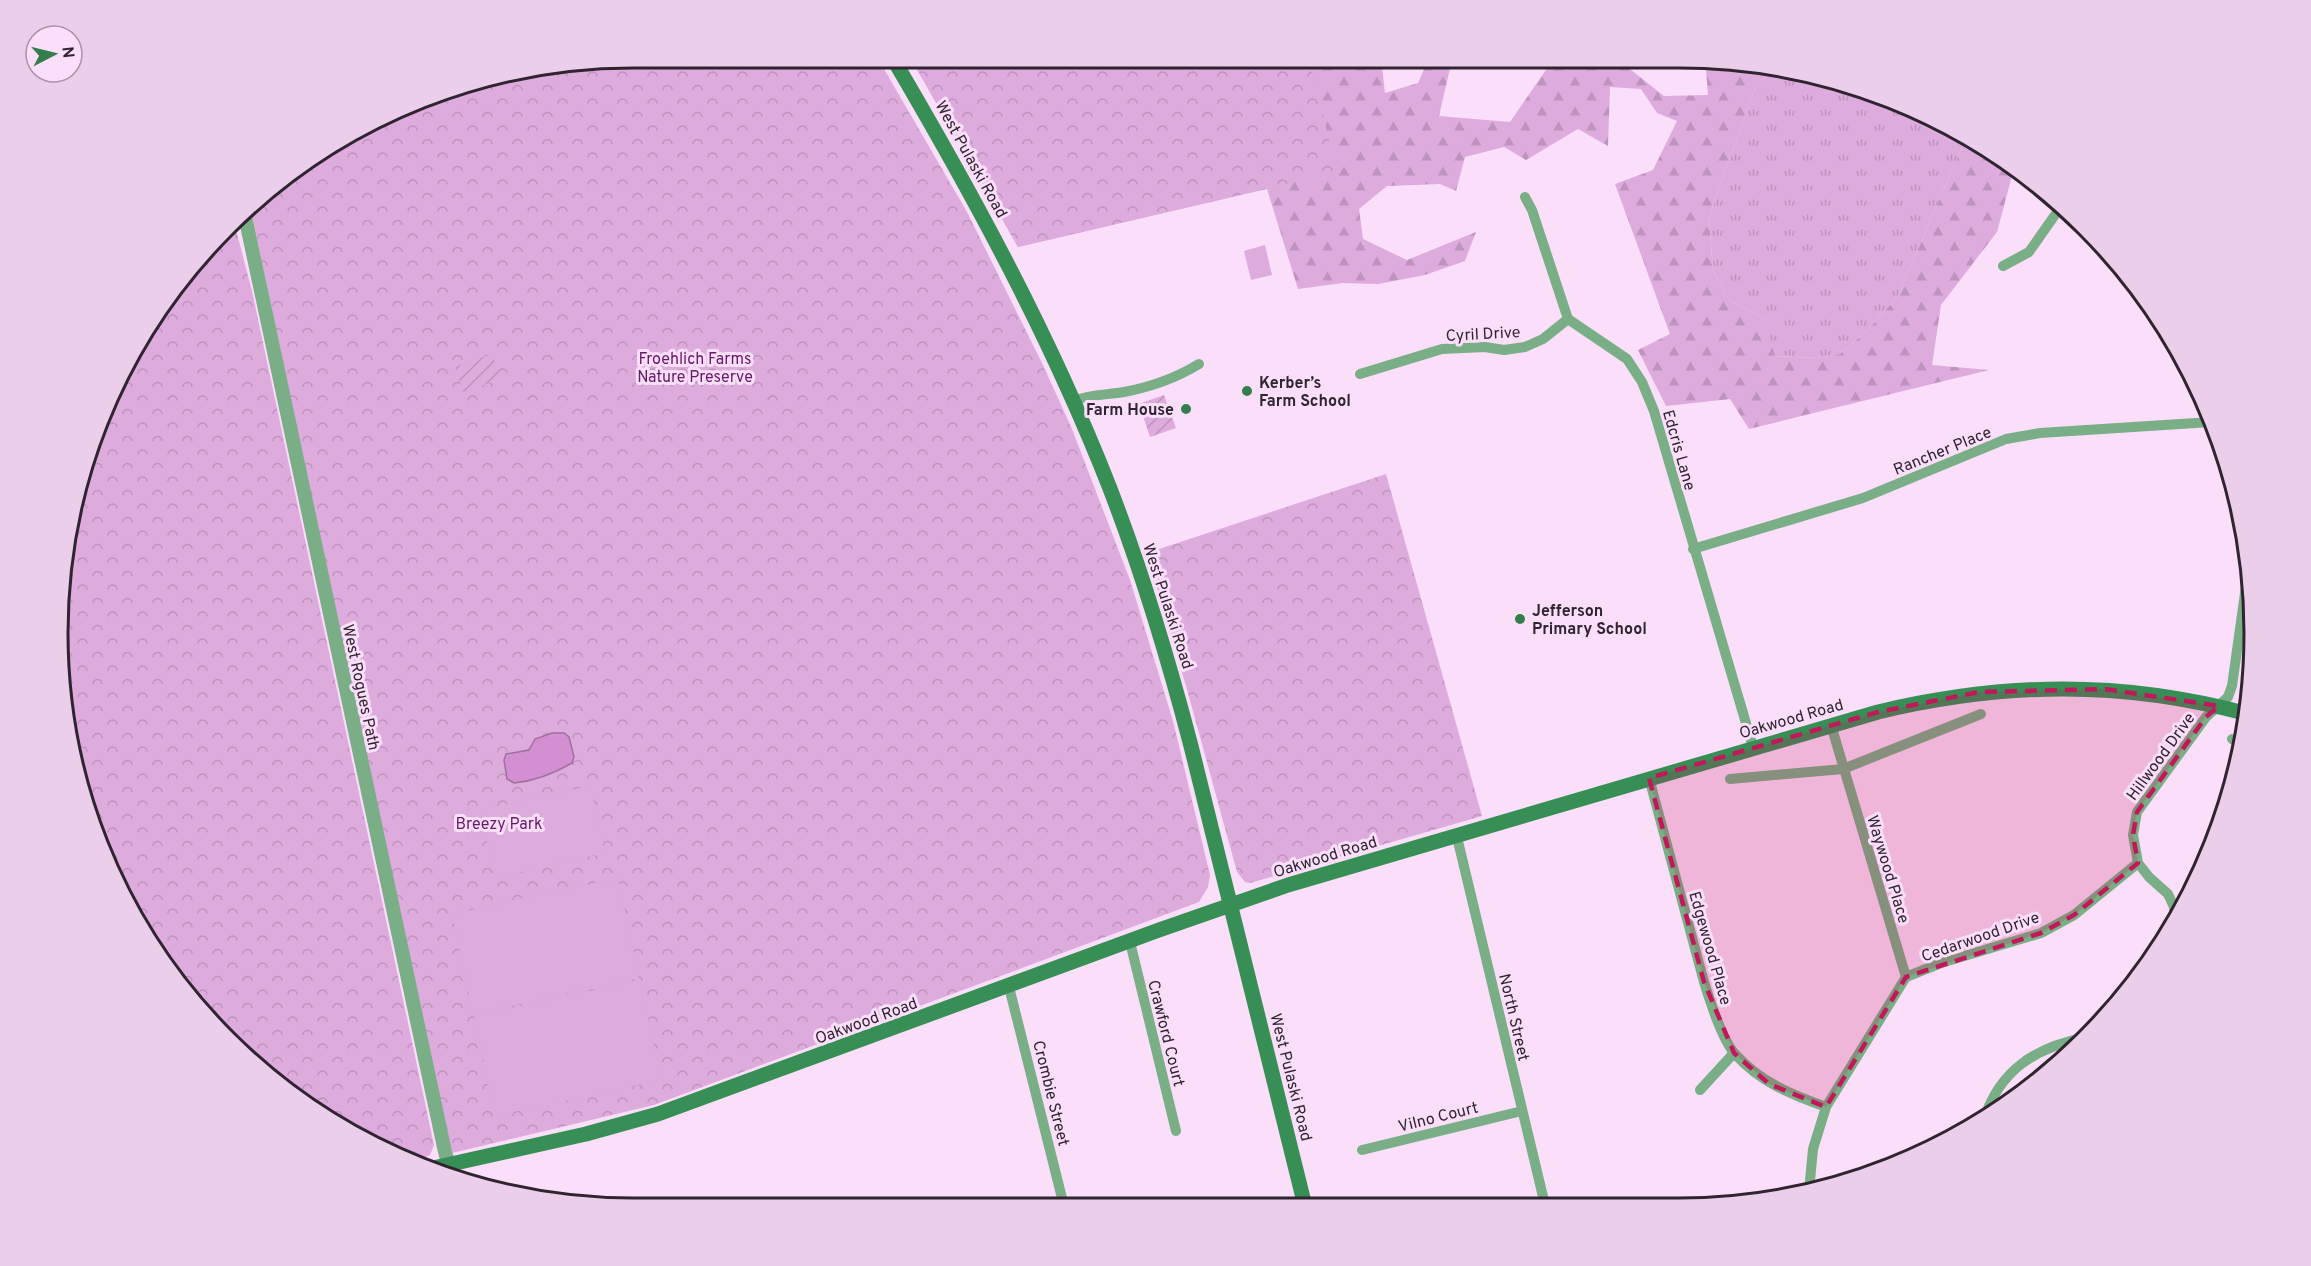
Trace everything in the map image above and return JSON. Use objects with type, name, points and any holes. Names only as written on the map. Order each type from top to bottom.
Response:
[{"type":"main road","name":"West Pulaski Road","points":[[898,68],[985,218],[1041,329],[1127,533],[1172,672],[1232,904],[1303,1198]]},
{"type":"main road","name":"Oakwood Road","points":[[452,1168],[658,1114],[1288,885],[1753,747],[1927,700],[1978,692],[2042,688],[2136,692],[2238,711]]},
{"type":"street","points":[[1525,197],[1532,210],[1568,319]]},
{"type":"street","points":[[2003,266],[2029,252],[2056,213]]},
{"type":"street","name":"West Rogues Path","points":[[246,221],[444,1165]]},
{"type":"street","name":"Cyril Drive","points":[[1360,374],[1442,349],[1485,347],[1504,350],[1525,347],[1543,339],[1568,319]]},
{"type":"street","name":"Edcris Lane","points":[[1568,319],[1627,359],[1642,382],[1654,411],[1753,747]]},
{"type":"street","points":[[1073,401],[1086,396],[1125,392],[1167,380],[1199,364]]},
{"type":"street","name":"Rancher Place","points":[[1693,549],[1863,498],[2006,439],[2040,433],[2202,423]]},
{"type":"street","name":"Hillwood Drive","points":[[2138,863],[2133,835],[2137,812],[2206,717],[2228,697],[2232,686],[2243,609]]},
{"type":"street","points":[[1730,779],[1754,775],[1843,769],[1981,714]]},
{"type":"street","name":"Waywood Place","points":[[1831,725],[1906,978]]},
{"type":"street","name":"Edgewood Place","points":[[1649,778],[1704,982],[1713,1010],[1734,1053],[1769,1084],[1826,1107]]},
{"type":"street","name":"North Street","points":[[1456,837],[1543,1198]]},
{"type":"street","points":[[2138,863],[2149,877],[2169,894],[2173,905]]},
{"type":"street","name":"Cedarwood Drive","points":[[1810,1183],[1813,1149],[1826,1107],[1906,978],[1941,963],[2041,933],[2074,915],[2138,863]]},
{"type":"street","name":"Crawford Court","points":[[1130,942],[1176,1131]]},
{"type":"street","name":"Crombie Street","points":[[1009,987],[1062,1198]]},
{"type":"street","points":[[1991,1103],[1999,1087],[2025,1060],[2056,1043],[2070,1040]]},
{"type":"street","points":[[1700,1090],[1734,1053]]},
{"type":"street","name":"Vilno Court","points":[[1362,1150],[1522,1111]]},
{"type":"highlighted area","points":[[2105,689],[2219,706],[2206,717],[2137,812],[2133,835],[2138,863],[2074,915],[2041,933],[1906,977],[1826,1107],[1769,1084],[1734,1053],[1704,982],[1649,778],[1878,712],[1979,692]]},
{"type":"green space","name":"Froehlich Farms Nature Preserve","points":[[883,68],[967,212],[1072,429],[1130,580],[1173,721],[1210,875],[1208,887],[1199,902],[654,1105],[452,1153],[361,739],[252,215],[289,184],[319,163],[383,126],[451,98],[523,78],[596,69]]},
{"type":"green space","points":[[916,68],[1382,68],[1385,93],[1418,83],[1425,68],[1450,68],[1439,116],[1510,122],[1547,68],[1629,68],[1664,96],[1708,95],[1706,69],[1767,75],[1755,88],[1709,217],[1713,270],[1730,301],[1764,319],[1775,356],[1817,358],[1840,354],[1866,332],[1898,296],[1963,144],[2012,177],[1997,232],[1941,305],[1932,365],[1989,370],[1749,429],[1730,399],[1666,406],[1638,350],[1670,334],[1615,184],[1653,170],[1677,121],[1657,113],[1641,89],[1610,87],[1608,146],[1578,129],[1526,160],[1504,147],[1465,157],[1456,191],[1440,184],[1387,186],[1359,209],[1363,239],[1407,260],[1476,232],[1465,261],[1425,275],[1378,284],[1343,283],[1298,289],[1267,189],[1018,247]]},
{"type":"green space","points":[[916,68],[1311,68],[1337,172],[1018,247]]},
{"type":"green space","points":[[1767,75],[1824,87],[1894,111],[1963,144],[1898,296],[1866,332],[1840,354],[1817,358],[1774,356],[1764,319],[1730,301],[1713,270],[1709,217],[1755,88]]},
{"type":"green space","points":[[236,230],[252,291],[434,1145],[430,1155],[424,1158],[383,1140],[319,1103],[260,1058],[208,1006],[163,947],[126,883],[98,815],[78,743],[69,670],[69,596],[78,523],[98,451],[126,383],[143,350],[184,289]]},
{"type":"green space","points":[[1265,245],[1272,275],[1251,280],[1244,251]]},
{"type":"green space","points":[[492,354],[501,379],[463,392],[455,367]]},
{"type":"green space","points":[[1164,395],[1176,428],[1150,437],[1139,404]]},
{"type":"green space","points":[[1386,474],[1482,816],[1250,883],[1245,882],[1237,872],[1147,553]]},
{"type":"green space","name":"Breezy Park","points":[[590,786],[605,853],[495,878],[480,810]]},
{"type":"green space","points":[[618,878],[639,978],[473,1014],[452,914]]},
{"type":"green space","points":[[640,980],[661,1080],[495,1116],[474,1016]]},
{"type":"shaded area","points":[[552,733],[564,733],[569,737],[574,757],[572,763],[529,780],[514,783],[507,779],[504,760],[506,754],[529,750],[535,739]]},
{"type":"place","name":"Kerber’s Farm School","points":[[1247,391]]},
{"type":"place","name":"Farm House","points":[[1186,409]]},
{"type":"place","name":"Jefferson Primary School","points":[[1520,619]]}]
